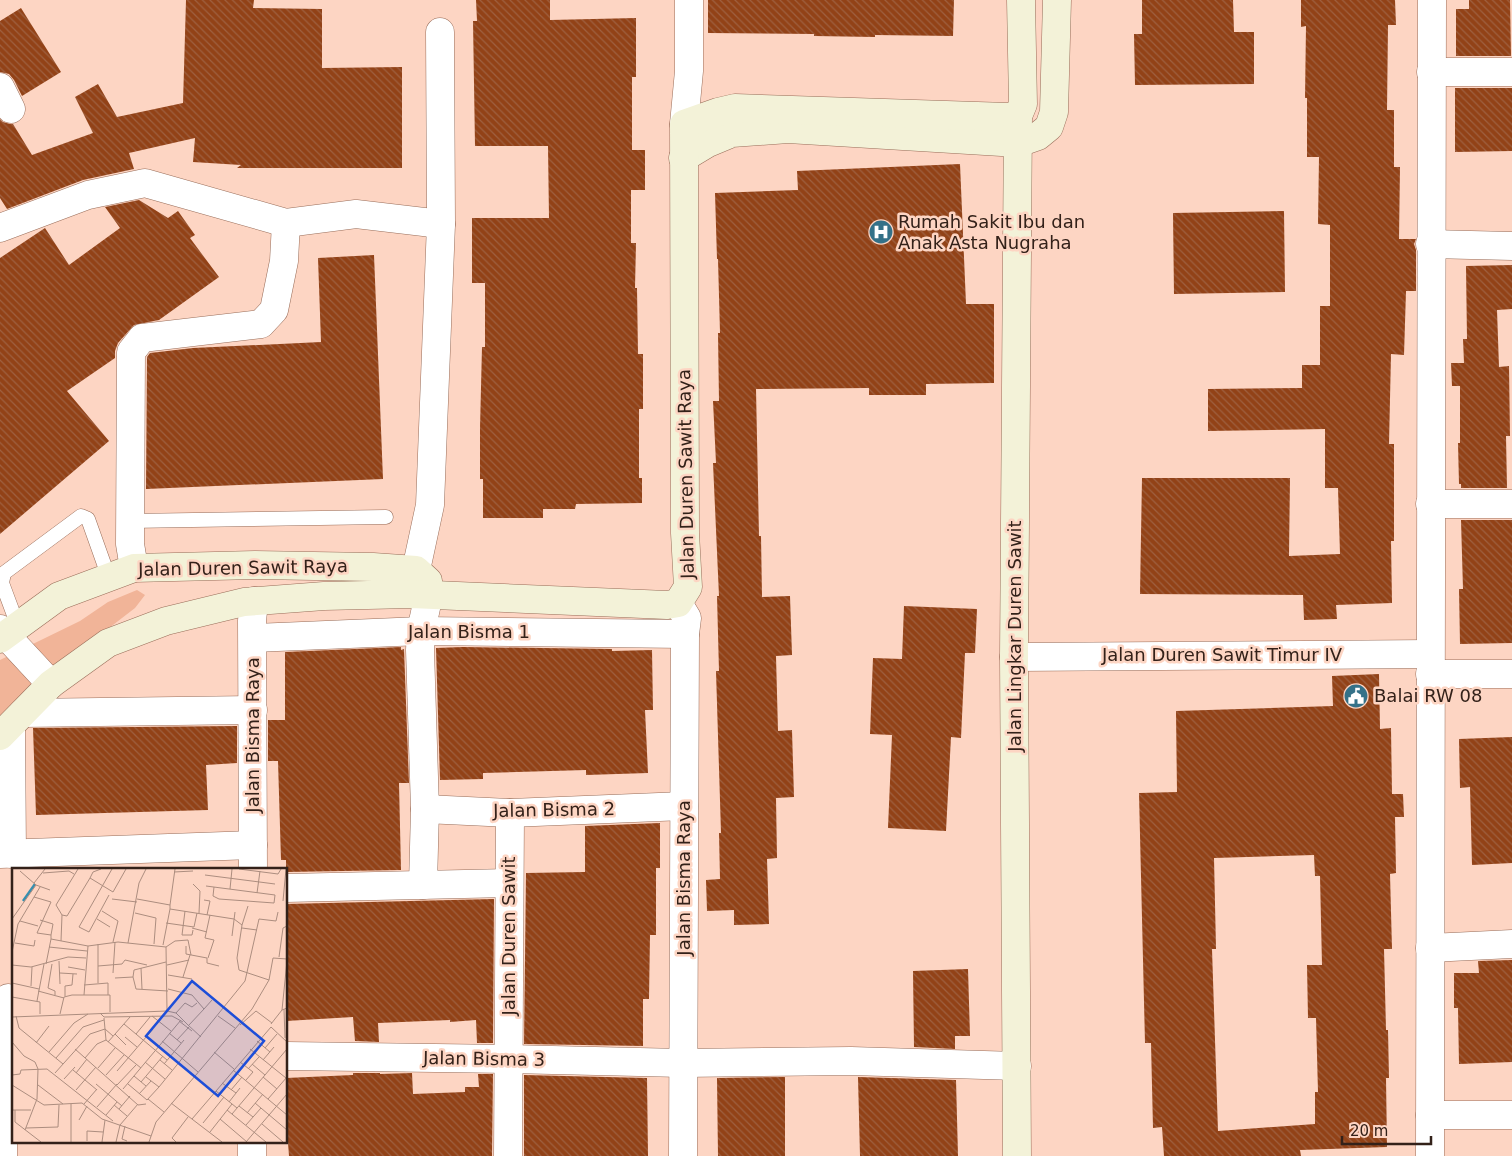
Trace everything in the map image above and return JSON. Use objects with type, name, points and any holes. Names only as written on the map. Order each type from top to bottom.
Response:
[{"type":"street","points":[[689,0],[689,71],[684,124],[735,108],[1018,116]]},
{"type":"street","name":"Jalan Lingkar Duren Sawit","points":[[1017,1156],[1014,657],[1018,116],[1023,104],[1021,0]]},
{"type":"street","points":[[683,158],[708,143],[732,133],[788,130],[1018,143],[1038,136],[1049,127],[1054,112],[1057,0]]},
{"type":"street","points":[[1430,1156],[1430,244],[1432,0]]},
{"type":"street","points":[[423,885],[424,809],[421,631],[429,594],[428,581],[416,570],[430,505],[441,224],[440,32]]},
{"type":"street","points":[[1431,72],[1512,72]]},
{"type":"street","name":"Jalan Duren Sawit Raya","points":[[11,725],[51,684],[108,643],[166,622],[244,602],[324,596],[429,594],[667,605],[678,602],[688,587],[685,533],[684,124]]},
{"type":"street","points":[[0,228],[88,196],[145,183],[286,223],[356,214],[441,224]]},
{"type":"street","points":[[134,568],[130,544],[131,352],[142,338],[261,324],[274,310],[284,261],[286,223]]},
{"type":"street","points":[[1430,244],[1512,246]]},
{"type":"street","points":[[1430,504],[1512,504]]},
{"type":"street","name":"Jalan Duren Sawit Raya","points":[[6,632],[59,596],[134,568],[255,565],[373,567],[416,570]]},
{"type":"street","name":"Jalan Bisma Raya","points":[[253,858],[252,621],[254,601]]},
{"type":"street","name":"Jalan Bisma Raya","points":[[678,602],[687,618],[685,634],[683,1156]]},
{"type":"street","name":"Jalan Bisma 1","points":[[253,638],[421,631],[685,634]]},
{"type":"street","points":[[6,632],[51,684]]},
{"type":"street","name":"Jalan Duren Sawit Timur IV","points":[[1014,657],[1430,664],[1512,674]]},
{"type":"street","points":[[253,710],[11,725],[6,854],[92,860],[253,858]]},
{"type":"street","name":"Jalan Bisma 2","points":[[424,809],[510,813],[684,806]]},
{"type":"street","name":"Jalan Duren Sawit","points":[[508,1156],[510,813]]},
{"type":"street","points":[[288,888],[509,883]]},
{"type":"street","points":[[1430,948],[1512,944]]},
{"type":"street","points":[[3,1156],[9,1082],[7,998]]},
{"type":"street","name":"Jalan Bisma 3","points":[[288,1056],[509,1058],[682,1063],[851,1062],[1017,1066]]},
{"type":"street","points":[[1430,1115],[1512,1115]]},
{"type":"lane","points":[[6,632],[2,583],[4,573],[81,516],[88,519],[109,578]]},
{"type":"lane","points":[[130,521],[386,517]]},
{"type":"shaded area","points":[[137,590],[145,595],[135,608],[0,717],[0,660],[80,621],[108,602]]},
{"type":"building","points":[[186,0],[254,0],[253,8],[322,9],[322,68],[402,67],[402,168],[237,168],[241,165],[193,162],[195,138],[129,153],[134,169],[83,180],[7,209],[0,198],[0,119],[3,122],[13,124],[32,155],[93,133],[75,97],[98,84],[117,117],[183,103]]},
{"type":"building","points":[[476,0],[550,0],[550,20],[636,18],[636,77],[632,77],[632,150],[645,150],[645,190],[631,190],[631,243],[636,243],[635,288],[637,288],[638,354],[643,354],[643,409],[639,409],[639,478],[642,478],[642,503],[576,504],[575,509],[543,509],[543,518],[483,518],[483,479],[480,479],[480,428],[482,347],[485,347],[485,283],[472,283],[472,218],[549,218],[548,146],[475,146],[473,21],[477,21]]},
{"type":"building","points":[[708,0],[954,0],[953,36],[875,35],[875,37],[814,36],[814,34],[708,33]]},
{"type":"building","points":[[1142,0],[1233,0],[1234,32],[1254,32],[1254,84],[1135,85],[1134,34],[1142,34]]},
{"type":"building","points":[[1301,0],[1395,0],[1396,25],[1388,25],[1387,110],[1394,110],[1394,167],[1400,167],[1399,239],[1416,239],[1414,244],[1416,250],[1416,291],[1406,291],[1404,355],[1391,354],[1389,444],[1394,444],[1394,541],[1391,541],[1392,603],[1336,605],[1337,619],[1304,620],[1303,595],[1140,594],[1142,478],[1290,478],[1289,556],[1340,554],[1338,488],[1325,488],[1325,429],[1208,431],[1208,389],[1302,388],[1302,365],[1320,365],[1320,306],[1330,306],[1330,225],[1318,224],[1319,157],[1307,157],[1307,98],[1305,98],[1306,26],[1301,27]]},
{"type":"building","points":[[1469,0],[1510,0],[1511,56],[1456,56],[1456,9],[1469,9]]},
{"type":"building","points":[[21,8],[61,72],[22,96],[9,74],[0,72],[0,21]]},
{"type":"building","points":[[1455,88],[1512,88],[1512,151],[1455,152]]},
{"type":"building","points":[[960,164],[966,304],[994,304],[994,383],[926,384],[926,395],[869,395],[869,388],[756,389],[762,597],[790,596],[792,655],[776,656],[778,731],[792,730],[794,797],[776,798],[777,858],[767,859],[769,924],[734,925],[734,910],[707,911],[706,880],[720,879],[719,833],[721,833],[716,671],[719,671],[717,596],[719,596],[713,463],[716,463],[713,401],[719,401],[718,333],[720,333],[715,193],[798,190],[797,171]]},
{"type":"building","points":[[139,200],[168,218],[178,211],[195,235],[190,238],[219,277],[159,320],[134,325],[118,343],[115,358],[67,391],[109,441],[0,534],[0,258],[45,228],[69,265],[120,228],[105,207]]},
{"type":"building","points":[[1284,211],[1285,292],[1174,294],[1173,213]]},
{"type":"building","points":[[374,255],[383,479],[146,489],[147,357],[150,353],[193,348],[321,342],[318,258]]},
{"type":"building","points":[[1512,265],[1512,309],[1497,310],[1499,367],[1509,366],[1510,436],[1506,436],[1507,488],[1461,488],[1461,484],[1459,484],[1458,443],[1460,443],[1460,386],[1452,386],[1451,363],[1464,363],[1463,339],[1467,339],[1466,266]]},
{"type":"building","points":[[1461,520],[1512,520],[1512,643],[1460,644],[1459,589],[1463,589]]},
{"type":"building","points":[[904,606],[977,609],[975,653],[965,653],[961,738],[951,737],[946,831],[888,828],[892,735],[870,734],[873,658],[902,659]]},
{"type":"building","points":[[401,647],[401,650],[404,649],[409,783],[399,783],[401,870],[288,872],[286,860],[281,860],[278,761],[268,761],[268,720],[285,720],[285,652]]},
{"type":"building","points":[[436,648],[612,649],[612,651],[652,650],[653,710],[645,710],[648,773],[586,775],[586,770],[483,773],[483,779],[440,780]]},
{"type":"building","points":[[1379,674],[1380,729],[1391,728],[1392,794],[1403,794],[1404,817],[1395,817],[1396,873],[1390,874],[1392,949],[1384,949],[1389,1078],[1386,1078],[1387,1147],[1300,1150],[1301,1156],[1164,1156],[1162,1127],[1153,1128],[1151,1043],[1145,1043],[1139,793],[1177,792],[1176,711],[1333,706],[1332,676]],"holes":[[[1314,855],[1315,876],[1320,876],[1322,965],[1307,965],[1308,1018],[1316,1018],[1318,1092],[1315,1092],[1315,1124],[1218,1131],[1212,949],[1216,949],[1214,858]]]},
{"type":"building","points":[[237,726],[237,763],[206,765],[208,810],[36,815],[33,728]]},
{"type":"building","points":[[1512,737],[1512,863],[1472,865],[1470,787],[1460,788],[1459,739]]},
{"type":"building","points":[[660,823],[660,868],[656,868],[656,935],[650,935],[649,999],[643,999],[643,1046],[524,1044],[526,873],[585,872],[585,826]]},
{"type":"building","points":[[494,899],[493,1043],[477,1043],[476,1020],[378,1023],[379,1042],[355,1041],[353,1017],[288,1021],[288,904]]},
{"type":"building","points":[[1512,960],[1512,1062],[1459,1064],[1458,1008],[1454,1008],[1454,973],[1479,973],[1478,961]]},
{"type":"building","points":[[968,969],[970,1036],[955,1036],[955,1049],[914,1047],[913,971]]},
{"type":"building","points":[[353,1073],[412,1073],[413,1094],[465,1092],[465,1087],[479,1087],[478,1074],[493,1074],[492,1156],[289,1156],[288,1078],[353,1075]]},
{"type":"building","points":[[524,1075],[647,1078],[648,1156],[524,1156]]},
{"type":"building","points":[[785,1077],[785,1156],[718,1156],[717,1078]]},
{"type":"building","points":[[858,1077],[956,1080],[958,1156],[860,1156]]},
{"type":"place","name":"Rumah Sakit Ibu dan Anak Asta Nugraha","points":[[881,232]]},
{"type":"place","name":"Balai RW 08","points":[[1356,696]]}]
